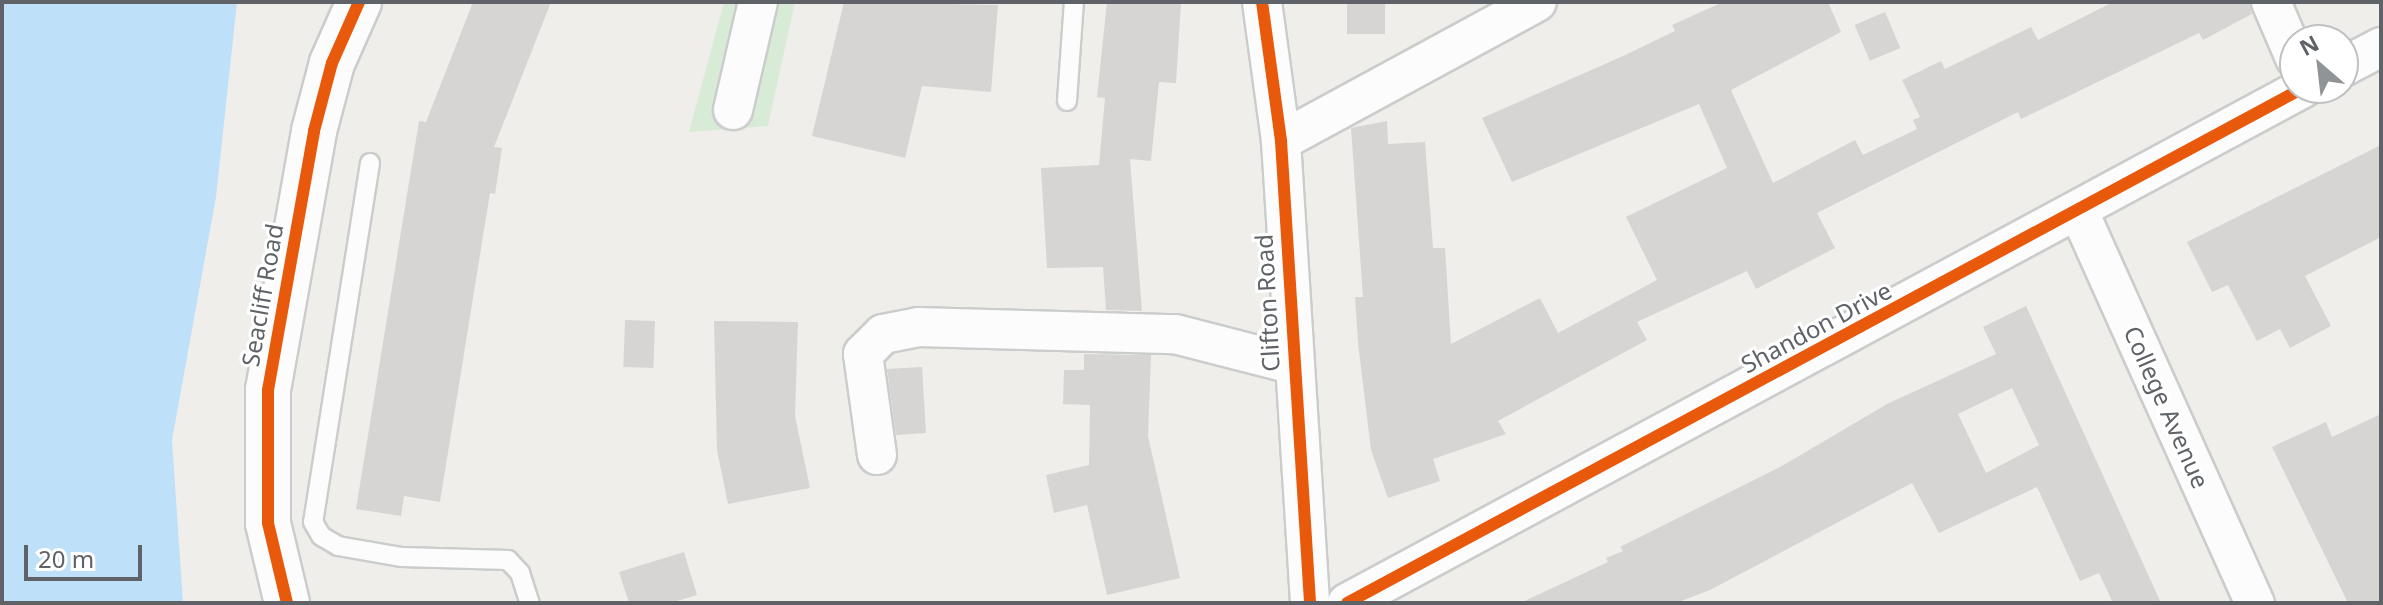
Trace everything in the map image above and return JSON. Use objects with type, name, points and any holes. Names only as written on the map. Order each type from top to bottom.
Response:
[{"type":"street","name":"Seacliff Road","points":[[287,603],[268,523],[268,390],[314,131],[332,63],[359,2]]},
{"type":"street","points":[[733,110],[758,2]]},
{"type":"street","name":"Clifton Road","points":[[1262,2],[1281,141],[1292,364],[1310,603]]},
{"type":"street","points":[[1281,141],[1537,2]]},
{"type":"street","points":[[2271,2],[2280,24]]},
{"type":"street","points":[[2359,59],[2381,47]]},
{"type":"street","name":"Shandon Drive","points":[[1347,603],[2079,212],[2279,101]]},
{"type":"street","name":"College Avenue","points":[[2079,212],[2255,603]]},
{"type":"street","points":[[877,455],[863,354],[883,334],[918,327],[1175,334],[1292,364]]},
{"type":"lane","points":[[1067,101],[1074,2]]},
{"type":"lane","points":[[370,163],[313,522],[321,536],[338,546],[402,557],[508,560],[520,573],[530,603]]},
{"type":"green space","points":[[724,2],[795,2],[768,126],[689,132]]},
{"type":"water","points":[[2,2],[237,2],[216,197],[172,440],[183,603],[2,603]]},
{"type":"building","points":[[473,2],[551,2],[494,147],[502,148],[495,194],[490,193],[440,502],[404,496],[401,516],[356,509],[419,121],[426,122]]},
{"type":"building","points":[[844,2],[998,5],[991,92],[922,86],[905,158],[812,136]]},
{"type":"building","points":[[1107,2],[1181,2],[1176,83],[1159,82],[1151,161],[1130,159],[1142,311],[1106,310],[1103,267],[1047,268],[1041,168],[1099,165],[1105,98],[1097,97]]},
{"type":"building","points":[[1347,2],[1385,2],[1385,34],[1347,34]]},
{"type":"building","points":[[1723,2],[1828,2],[1841,32],[1731,90],[1773,183],[1855,140],[1863,155],[1917,129],[1913,120],[1920,117],[1902,80],[1941,61],[1945,69],[2031,27],[2038,40],[2113,2],[2249,2],[2252,14],[2203,40],[2199,33],[2021,119],[2018,112],[1817,213],[1835,248],[1756,289],[1747,271],[1637,322],[1647,340],[1498,421],[1506,434],[1433,459],[1440,481],[1388,498],[1371,450],[1358,343],[1355,297],[1363,297],[1351,128],[1387,121],[1388,144],[1425,142],[1433,248],[1445,248],[1451,344],[1540,298],[1558,333],[1657,280],[1626,217],[1727,168],[1699,104],[1512,182],[1482,118],[1621,57],[1675,31],[1672,25]]},
{"type":"building","points":[[1885,12],[1900,48],[1870,61],[1855,25]]},
{"type":"building","points":[[2381,145],[2381,237],[2305,276],[2331,326],[2290,348],[2280,329],[2257,341],[2228,285],[2212,292],[2187,242]]},
{"type":"building","points":[[2026,306],[2161,603],[2113,603],[2099,573],[2080,581],[2037,487],[1939,533],[1912,483],[1710,590],[1676,603],[1520,603],[1608,562],[1606,558],[1623,551],[1620,547],[1782,466],[1887,404],[1996,354],[1983,327]],"holes":[[[2012,388],[2039,445],[1986,473],[1958,414]]]},
{"type":"building","points":[[625,320],[655,321],[653,368],[623,367]]},
{"type":"building","points":[[714,321],[798,322],[795,416],[810,488],[728,504],[717,450]]},
{"type":"building","points":[[1084,354],[1151,355],[1148,436],[1180,578],[1107,595],[1087,505],[1054,513],[1046,475],[1089,465],[1090,405],[1063,404],[1064,370],[1084,370]]},
{"type":"building","points":[[922,367],[926,433],[896,435],[887,369]]},
{"type":"building","points":[[2381,414],[2381,603],[2348,603],[2272,447],[2326,422],[2332,437]]},
{"type":"building","points":[[684,552],[697,595],[670,603],[629,603],[619,572]]},
{"type":"cycle path","points":[[287,603],[268,523],[268,390],[314,131],[332,63],[359,2]]},
{"type":"cycle path","points":[[1262,2],[1281,141],[1310,603]]},
{"type":"cycle path","points":[[1347,603],[2279,101]]}]
